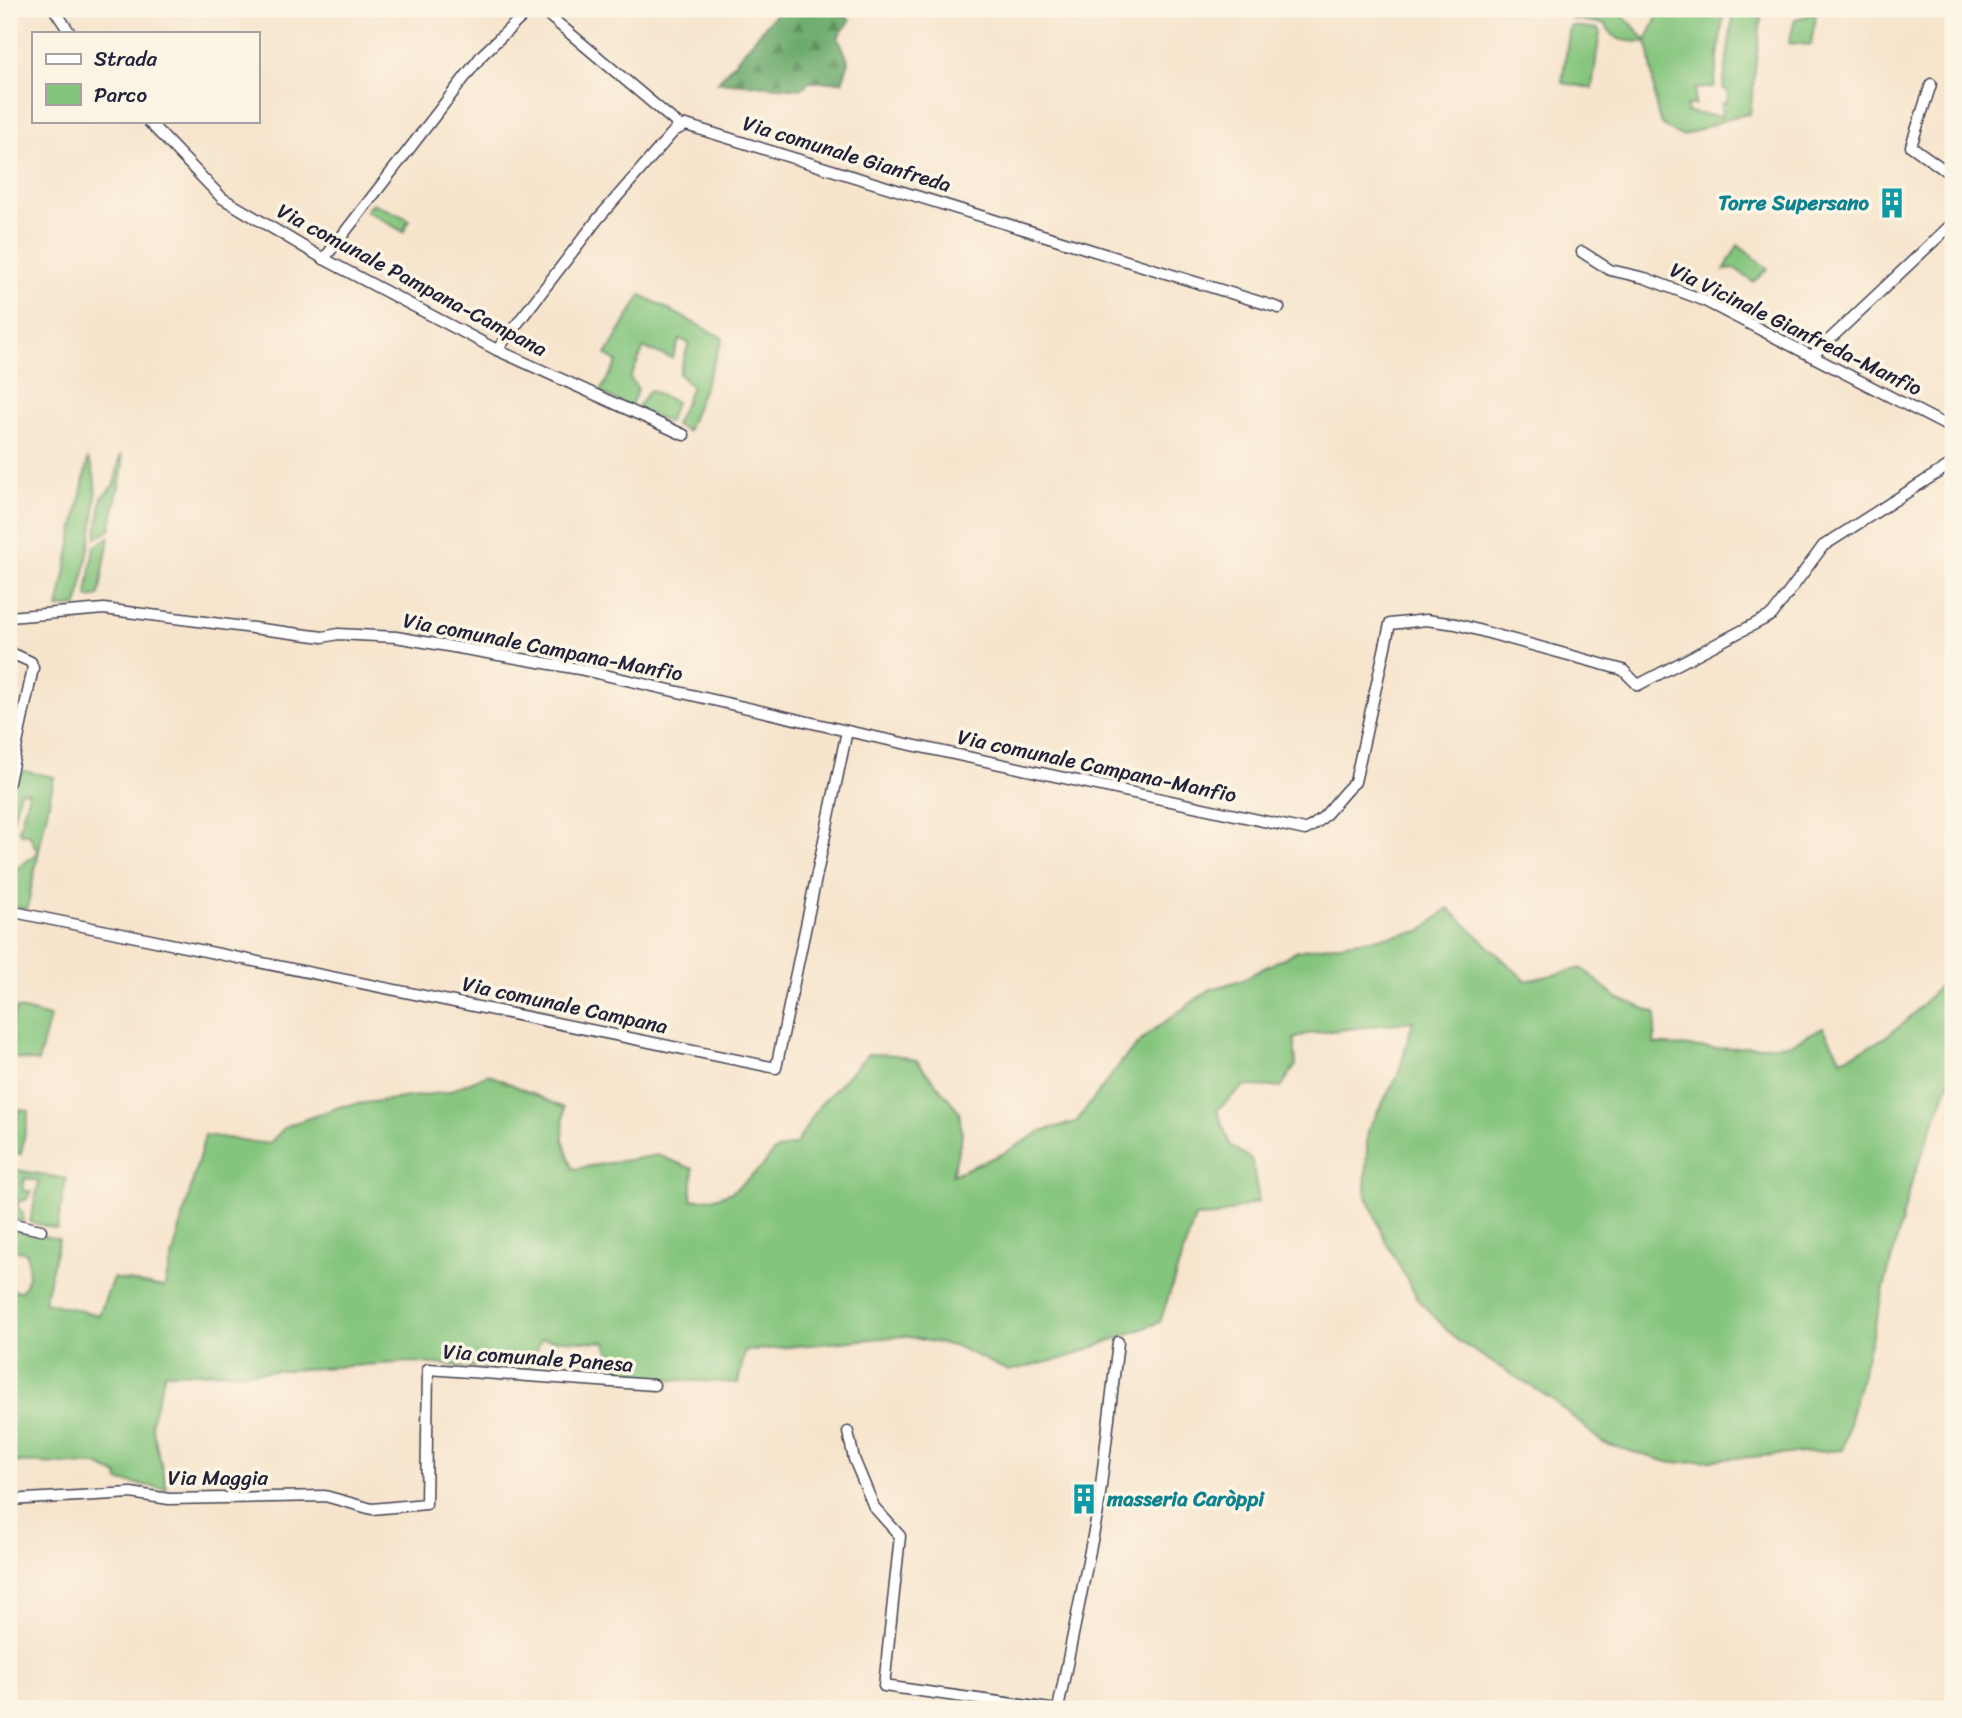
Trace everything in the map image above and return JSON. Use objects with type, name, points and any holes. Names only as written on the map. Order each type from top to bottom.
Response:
[{"type":"street","points":[[54,9],[69,32]]},
{"type":"street","points":[[324,259],[482,55],[530,9]]},
{"type":"street","points":[[497,350],[597,220],[680,126],[541,9]]},
{"type":"street","points":[[1931,84],[1911,146],[1953,177]]},
{"type":"street","name":"Via comunale Pampana-Campana","points":[[149,122],[222,198],[324,259],[497,350],[684,435]]},
{"type":"street","name":"Via comunale Gianfreda","points":[[680,126],[859,177],[1279,308]]},
{"type":"street","points":[[1812,356],[1953,223]]},
{"type":"street","name":"Via Vicinale Gianfreda-Manfio","points":[[1582,252],[1611,270],[1645,278],[1703,300],[1953,429]]},
{"type":"street","name":"Via comunale Campana-Manfio","points":[[9,617],[104,609],[323,638],[338,634],[396,637],[579,669],[847,732],[1305,830],[1320,823],[1341,794],[1355,782],[1390,624],[1426,620],[1456,624],[1623,670],[1638,685],[1772,615],[1823,546],[1953,463]]},
{"type":"street","points":[[9,652],[31,662],[33,668],[9,782]]},
{"type":"street","name":"Via comunale Campana","points":[[9,911],[776,1068],[847,732]]},
{"type":"street","points":[[9,1223],[41,1230]]},
{"type":"street","points":[[1058,1709],[1098,1511],[1118,1342]]},
{"type":"street","name":"Via comunale Panesa","points":[[426,1504],[428,1369],[654,1385]]},
{"type":"street","points":[[848,1432],[854,1460],[874,1507],[900,1536],[884,1686],[1049,1709]]},
{"type":"street","name":"Via Maggia","points":[[9,1500],[131,1493],[169,1499],[325,1496],[372,1509],[426,1504]]},
{"type":"green space","points":[[774,9],[841,9],[850,21],[838,37],[849,62],[842,82],[809,82],[801,89],[718,82],[777,12]]},
{"type":"green space","points":[[1572,9],[1616,11],[1628,20],[1646,41],[1661,9],[1724,9],[1714,87],[1695,89],[1695,105],[1687,105],[1686,112],[1721,117],[1722,103],[1727,103],[1728,92],[1723,88],[1734,9],[1762,9],[1750,114],[1732,117],[1683,136],[1670,130],[1659,119],[1646,42],[1617,38],[1605,24],[1571,19]]},
{"type":"green space","points":[[1816,13],[1811,45],[1789,43],[1795,19]]},
{"type":"green space","points":[[1570,26],[1598,29],[1600,32],[1592,88],[1562,83]]},
{"type":"green space","points":[[372,203],[409,220],[404,232],[366,211]]},
{"type":"green space","points":[[1738,245],[1768,269],[1753,282],[1736,269],[1724,270]]},
{"type":"green space","points":[[641,295],[723,338],[687,431],[675,425],[692,387],[679,374],[689,343],[680,339],[672,358],[644,348],[630,378],[638,389],[630,407],[600,392],[617,362],[606,355]]},
{"type":"green space","points":[[650,390],[676,402],[668,422],[639,410],[638,406]]},
{"type":"green space","points":[[121,454],[123,466],[110,530],[96,538],[102,497],[114,485]]},
{"type":"green space","points":[[88,459],[93,472],[95,506],[80,595],[77,606],[58,608]]},
{"type":"green space","points":[[109,537],[99,596],[89,598],[87,595],[94,547]]},
{"type":"green space","points":[[14,769],[54,777],[27,909],[9,905],[9,865],[13,864],[16,869],[38,853],[29,834],[21,834],[19,830],[29,792],[20,791],[9,835],[9,795]]},
{"type":"green space","points":[[1448,908],[1526,981],[1582,968],[1617,998],[1656,1013],[1654,1044],[1714,1049],[1791,1044],[1823,1027],[1841,1059],[1874,1044],[1899,1027],[1946,978],[1953,975],[1953,1072],[1912,1181],[1842,1450],[1671,1463],[1603,1443],[1553,1400],[1458,1341],[1419,1301],[1385,1240],[1365,1191],[1368,1129],[1398,1075],[1413,1021],[1306,1034],[1294,1039],[1296,1065],[1281,1087],[1244,1086],[1217,1110],[1230,1145],[1252,1160],[1259,1201],[1216,1216],[1195,1217],[1160,1322],[1065,1358],[1008,1371],[958,1347],[904,1336],[745,1351],[738,1383],[617,1377],[606,1342],[541,1339],[528,1372],[411,1362],[260,1372],[165,1373],[151,1422],[167,1489],[119,1481],[118,1475],[97,1465],[9,1462],[9,1290],[21,1291],[26,1283],[28,1269],[27,1253],[9,1249],[9,1229],[59,1239],[44,1302],[99,1315],[113,1278],[164,1288],[205,1135],[269,1144],[286,1126],[342,1106],[448,1092],[488,1074],[564,1108],[563,1139],[573,1169],[658,1155],[693,1169],[691,1200],[715,1198],[732,1192],[762,1167],[774,1151],[796,1144],[819,1106],[868,1054],[896,1055],[917,1061],[959,1111],[962,1135],[952,1175],[1002,1154],[1044,1130],[1076,1122],[1123,1060],[1147,1035],[1209,990],[1241,980],[1297,951],[1422,931]]},
{"type":"green space","points":[[16,1008],[50,1017],[38,1062],[9,1057],[9,1035]]},
{"type":"green space","points":[[19,1109],[29,1111],[21,1154],[9,1152],[9,1132],[14,1133]]},
{"type":"green space","points":[[12,1169],[66,1179],[57,1229],[30,1222],[39,1181],[25,1178],[23,1190],[31,1192],[26,1200],[19,1201],[17,1207],[23,1213],[23,1221],[9,1219],[9,1177]]},
{"type":"place","name":"Torre Supersano","points":[[1892,203]]},
{"type":"place","name":"masseria Caròppi","points":[[1084,1499]]}]
